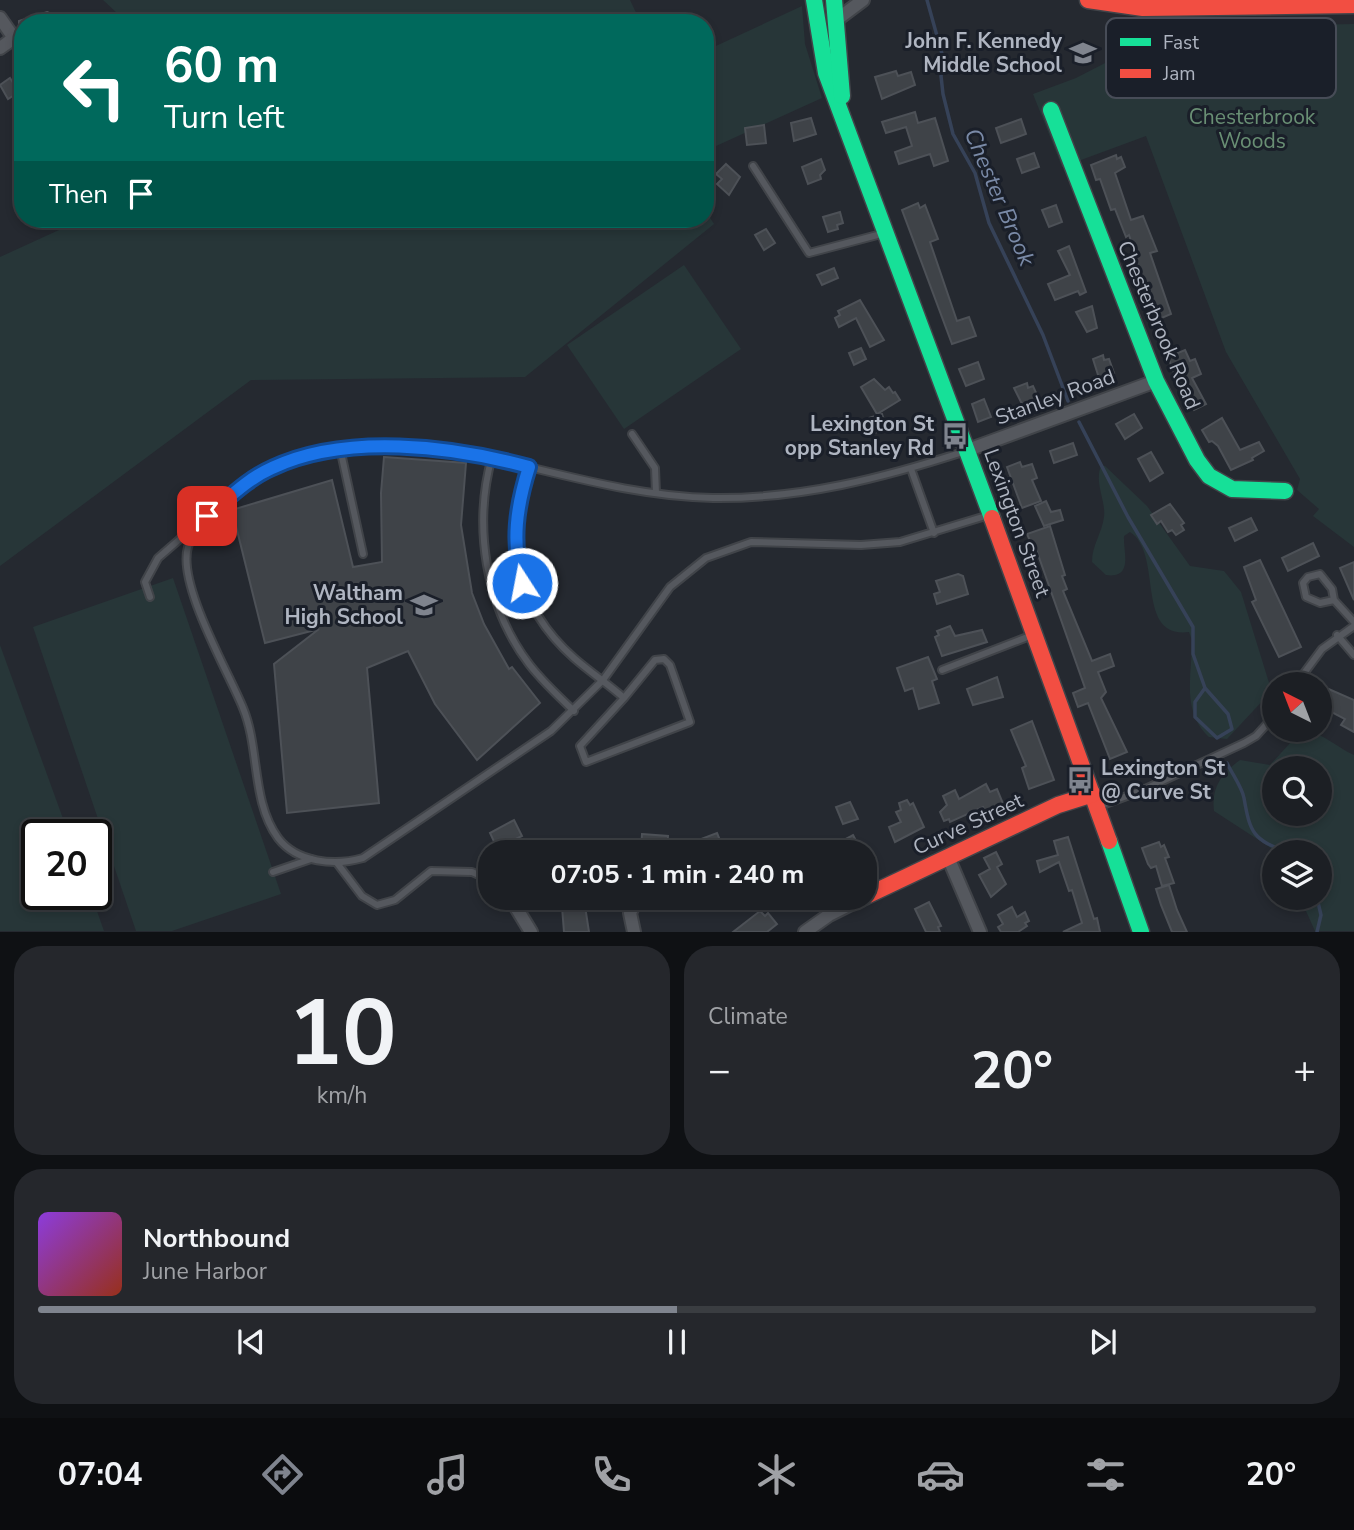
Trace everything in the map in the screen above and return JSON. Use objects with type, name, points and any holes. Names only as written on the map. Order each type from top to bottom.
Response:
[{"type":"main road","name":"Lexington Street","points":[[814,0],[826,73],[968,450],[1141,932]]},
{"type":"main road","name":"Lexington Street","points":[[834,0],[840,82],[850,131]]},
{"type":"main road","points":[[1088,0],[1143,8],[1354,5]]},
{"type":"main road","name":"Chesterbrook Road","points":[[1051,110],[1156,381],[1197,460],[1209,476],[1232,489],[1285,491]]},
{"type":"main road","name":"Curve Street","points":[[877,891],[1058,804],[1095,801]]},
{"type":"street","points":[[835,22],[863,0]]},
{"type":"street","points":[[0,18],[14,38],[0,48]]},
{"type":"street","name":"Stanley Road","points":[[968,450],[1156,381]]},
{"type":"street","points":[[948,856],[980,932]]},
{"type":"street","points":[[517,910],[531,932]]},
{"type":"street","points":[[632,910],[634,932]]},
{"type":"street","name":"Curve Street","points":[[805,932],[838,910]]},
{"type":"lane","points":[[753,166],[809,253],[887,233]]},
{"type":"lane","points":[[632,434],[655,468],[656,493]]},
{"type":"lane","points":[[150,597],[145,582],[150,569],[207,516],[249,481],[269,469],[317,452],[340,448],[430,449],[492,457],[603,485],[712,498],[765,497],[822,490],[912,469],[968,450]]},
{"type":"lane","points":[[340,448],[363,554]]},
{"type":"lane","points":[[492,457],[482,513],[484,551],[494,590],[509,632],[528,663],[574,711]]},
{"type":"lane","points":[[529,467],[518,501],[515,532],[522,583],[550,634],[574,659],[624,698]]},
{"type":"lane","points":[[912,469],[934,533]]},
{"type":"lane","points":[[207,516],[188,546],[186,565],[190,589],[245,713],[268,821],[291,850],[312,859],[337,863],[363,858],[522,754],[574,711],[603,680],[670,587],[688,570],[727,549],[751,542],[861,545],[900,542],[991,514]]},
{"type":"lane","points":[[1305,672],[1322,649],[1354,624],[1334,600],[1332,589],[1320,574],[1313,573],[1303,583],[1306,597],[1312,602],[1334,600]]},
{"type":"lane","points":[[942,670],[1035,634]]},
{"type":"lane","points":[[1337,635],[1354,655]]},
{"type":"lane","points":[[664,659],[670,666],[690,722],[586,762],[580,746],[624,698],[655,660],[664,659]]},
{"type":"lane","points":[[1095,801],[1152,786],[1244,743],[1262,729]]},
{"type":"lane","points":[[273,872],[312,859]]},
{"type":"lane","points":[[337,863],[362,896],[377,905],[396,901],[431,871],[472,872],[478,875]]},
{"type":"green space","points":[[103,0],[630,0],[637,14],[118,14]]},
{"type":"green space","points":[[802,6],[805,44],[822,98],[714,147],[714,47]]},
{"type":"green space","name":"Chesterbrook Woods","points":[[1336,24],[1354,24],[1354,547],[1313,516],[1319,509],[1297,490],[1300,479],[1226,352],[1146,136],[1062,167],[1033,94],[1076,78],[1106,63],[1106,98],[1336,98]]},
{"type":"green space","points":[[63,228],[709,228],[525,377],[251,380],[0,566],[0,257]]},
{"type":"green space","points":[[684,265],[741,349],[624,429],[567,345]]},
{"type":"green space","points":[[1101,466],[1105,466],[1147,506],[1190,566],[1224,571],[1241,592],[1266,672],[1262,672],[1262,701],[1227,739],[1209,737],[1195,716],[1190,692],[1192,640],[1189,632],[1172,631],[1161,622],[1155,609],[1146,558],[1140,543],[1130,532],[1124,536],[1124,569],[1115,575],[1106,575],[1092,562],[1104,517],[1099,472]]},
{"type":"green space","points":[[173,578],[281,894],[172,931],[136,931],[112,860],[112,819],[98,819],[33,627]]},
{"type":"green space","points":[[0,645],[63,819],[21,819],[21,910],[97,910],[104,931],[0,931]]},
{"type":"green space","points":[[1291,742],[1331,742],[1354,755],[1354,931],[1315,931],[1305,910],[1332,910],[1332,840],[1262,840],[1262,842],[1214,811],[1214,795],[1219,781],[1240,760],[1262,764],[1262,826],[1332,826],[1332,756],[1278,756]]},
{"type":"building","points":[[896,71],[898,76],[911,72],[915,85],[882,99],[875,77]]},
{"type":"building","points":[[10,78],[14,84],[14,95],[8,99],[0,85]]},
{"type":"building","points":[[915,112],[918,123],[935,118],[948,161],[934,166],[930,154],[899,164],[895,152],[912,146],[906,127],[886,133],[882,122]]},
{"type":"building","points":[[811,118],[816,134],[794,141],[791,123]]},
{"type":"building","points":[[1021,119],[1026,134],[1001,143],[996,128]]},
{"type":"building","points":[[764,125],[766,143],[747,145],[745,128]]},
{"type":"building","points":[[1034,153],[1039,167],[1022,173],[1017,159]]},
{"type":"building","points":[[1116,155],[1117,159],[1121,157],[1125,167],[1115,173],[1131,220],[1143,216],[1157,251],[1150,253],[1171,314],[1157,320],[1143,282],[1140,283],[1136,274],[1139,273],[1134,260],[1137,259],[1129,235],[1126,237],[1115,209],[1111,210],[1100,179],[1096,180],[1091,165]]},
{"type":"building","points":[[821,159],[825,170],[820,175],[821,179],[808,184],[802,167]]},
{"type":"building","points":[[726,164],[740,177],[729,195],[717,184],[722,179],[716,174]]},
{"type":"building","points":[[918,203],[920,208],[925,205],[938,239],[930,242],[957,321],[969,317],[976,336],[952,344],[902,210]]},
{"type":"building","points":[[1056,205],[1062,222],[1049,227],[1042,210]]},
{"type":"building","points":[[840,212],[843,223],[837,225],[838,229],[828,232],[823,217]]},
{"type":"building","points":[[766,229],[775,243],[764,250],[755,235]]},
{"type":"building","points":[[1069,246],[1086,292],[1080,295],[1078,291],[1055,300],[1048,284],[1070,275],[1058,251]]},
{"type":"building","points":[[834,268],[838,278],[822,285],[817,275]]},
{"type":"building","points":[[860,300],[884,340],[870,347],[856,318],[839,327],[835,318],[840,315],[838,311]]},
{"type":"building","points":[[1092,306],[1097,328],[1087,332],[1076,312]]},
{"type":"building","points":[[861,348],[866,359],[854,365],[849,353]]},
{"type":"building","points":[[1185,350],[1190,361],[1195,359],[1201,374],[1192,378],[1206,404],[1194,410],[1177,381],[1168,357]]},
{"type":"building","points":[[1103,355],[1104,360],[1109,359],[1114,373],[1099,378],[1093,359]]},
{"type":"building","points":[[978,362],[984,379],[966,386],[959,369]]},
{"type":"building","points":[[874,379],[885,390],[889,387],[900,400],[877,414],[861,387]]},
{"type":"building","points":[[1027,383],[1028,388],[1033,386],[1041,404],[1025,410],[1014,388]]},
{"type":"building","points":[[984,399],[991,417],[978,422],[972,404]]},
{"type":"building","points":[[882,414],[887,429],[874,433],[869,418]]},
{"type":"building","points":[[1134,414],[1142,428],[1125,439],[1116,424]]},
{"type":"building","points":[[1222,418],[1240,450],[1259,442],[1264,451],[1252,458],[1253,460],[1231,470],[1218,446],[1212,441],[1209,442],[1202,430]]},
{"type":"building","points":[[1073,443],[1077,455],[1054,463],[1050,451]]},
{"type":"building","points":[[1151,452],[1163,473],[1150,481],[1138,459]]},
{"type":"building","points":[[384,457],[466,463],[461,525],[472,593],[484,624],[509,669],[512,667],[540,703],[477,760],[435,704],[408,651],[367,668],[379,803],[287,813],[274,664],[319,629],[265,643],[232,510],[332,480],[353,567],[382,562],[381,493]]},
{"type":"building","points":[[1020,462],[1022,467],[1032,464],[1037,478],[1032,480],[1041,501],[1022,508],[1007,467]]},
{"type":"building","points":[[1046,501],[1051,512],[1060,510],[1063,520],[1044,526],[1035,506]]},
{"type":"building","points":[[1170,504],[1184,523],[1181,525],[1184,530],[1176,535],[1172,530],[1168,532],[1161,521],[1157,524],[1151,515]]},
{"type":"building","points":[[1251,518],[1257,530],[1235,541],[1229,528]]},
{"type":"building","points":[[1050,526],[1065,575],[1062,576],[1067,589],[1063,591],[1092,661],[1110,654],[1114,666],[1098,672],[1106,692],[1101,698],[1127,752],[1110,759],[1088,703],[1078,707],[1073,693],[1085,688],[1036,549],[1034,550],[1027,534]]},
{"type":"building","points":[[1313,543],[1319,556],[1288,571],[1282,558]]},
{"type":"building","points":[[1260,560],[1301,647],[1279,657],[1252,602],[1256,600],[1244,567]]},
{"type":"building","points":[[1354,562],[1354,600],[1340,568]]},
{"type":"building","points":[[958,574],[963,576],[968,594],[937,604],[934,594],[940,592],[936,581]]},
{"type":"building","points":[[950,626],[955,636],[982,630],[987,642],[942,656],[935,637],[939,635],[937,631]]},
{"type":"building","points":[[928,657],[937,679],[932,681],[939,703],[919,709],[913,688],[905,691],[897,668]]},
{"type":"building","points":[[997,677],[1003,697],[973,705],[967,689]]},
{"type":"building","points":[[1332,690],[1354,700],[1354,732],[1341,725],[1345,719],[1332,712]]},
{"type":"building","points":[[1032,721],[1054,780],[1029,789],[1022,768],[1026,766],[1011,730]]},
{"type":"building","points":[[986,784],[990,792],[997,789],[1004,806],[986,814],[983,807],[950,822],[949,819],[944,821],[940,812],[947,805],[943,796],[955,790],[959,799]]},
{"type":"building","points":[[907,800],[910,805],[913,803],[924,827],[895,842],[889,827],[901,822],[896,812],[901,810],[899,803]]},
{"type":"building","points":[[850,802],[858,819],[843,824],[836,807]]},
{"type":"building","points":[[514,820],[522,836],[514,840],[493,840],[490,833]]},
{"type":"building","points":[[717,833],[720,840],[701,840]]},
{"type":"building","points":[[642,834],[668,836],[668,840],[642,840]]},
{"type":"building","points":[[1068,837],[1100,932],[1063,932],[1082,923],[1072,890],[1069,891],[1059,862],[1040,872],[1037,861],[1058,855],[1054,841]]},
{"type":"building","points":[[1159,842],[1161,847],[1164,845],[1169,857],[1165,858],[1174,883],[1162,886],[1156,866],[1151,868],[1142,848]]},
{"type":"building","points":[[996,852],[1002,864],[997,867],[1006,884],[991,897],[979,875],[990,869],[984,858]]},
{"type":"building","points":[[1169,885],[1187,932],[1172,932],[1161,905],[1156,889]]},
{"type":"building","points":[[929,902],[941,926],[938,927],[940,932],[926,932],[915,909]]},
{"type":"building","points":[[1012,907],[1017,917],[1025,912],[1029,921],[1025,923],[1027,926],[1018,932],[1001,932],[998,927],[1003,924],[998,915]]},
{"type":"building","points":[[562,910],[586,910],[589,932],[564,932]]},
{"type":"building","points":[[760,911],[765,916],[768,913],[777,924],[767,932],[733,932]]},
{"type":"waterway","name":"Chester Brook","points":[[927,0],[944,61],[941,76],[943,94],[953,134],[975,173],[989,223],[1043,335],[1068,401]]},
{"type":"waterway","name":"Chester Brook","points":[[1079,422],[1128,517],[1193,627],[1193,654],[1205,688],[1228,714],[1232,729],[1217,738],[1195,717],[1195,702],[1205,688]]},
{"type":"waterway","name":"Chester Brook","points":[[1227,763],[1241,789],[1251,827],[1262,840]]},
{"type":"waterway","name":"Chester Brook","points":[[1317,932],[1320,910]]},
{"type":"traffic: fast","points":[[814,0],[826,73],[992,518]]},
{"type":"traffic: fast","points":[[834,0],[842,96]]},
{"type":"traffic: fast","points":[[1051,110],[1156,381],[1197,460],[1209,476],[1232,489],[1285,491]]},
{"type":"traffic: fast","points":[[1109,841],[1141,932]]},
{"type":"traffic: jam","points":[[1088,0],[1143,8],[1354,5]]},
{"type":"traffic: jam","points":[[992,518],[1109,841]]},
{"type":"traffic: jam","points":[[877,891],[1058,805],[1093,794]]},
{"type":"place","name":"John F. Kennedy Middle School","points":[[1083,53]]},
{"type":"place","name":"Lexington St opp Stanley Rd","points":[[955,436]]},
{"type":"place","name":"Waltham High School","points":[[424,605]]},
{"type":"place","name":"Lexington St @ Curve St","points":[[1080,780]]},
{"type":"route","points":[[207,516],[249,481],[269,469],[326,449],[430,449],[492,457],[529,467],[518,501],[515,532],[516,560],[522,583]]}]
